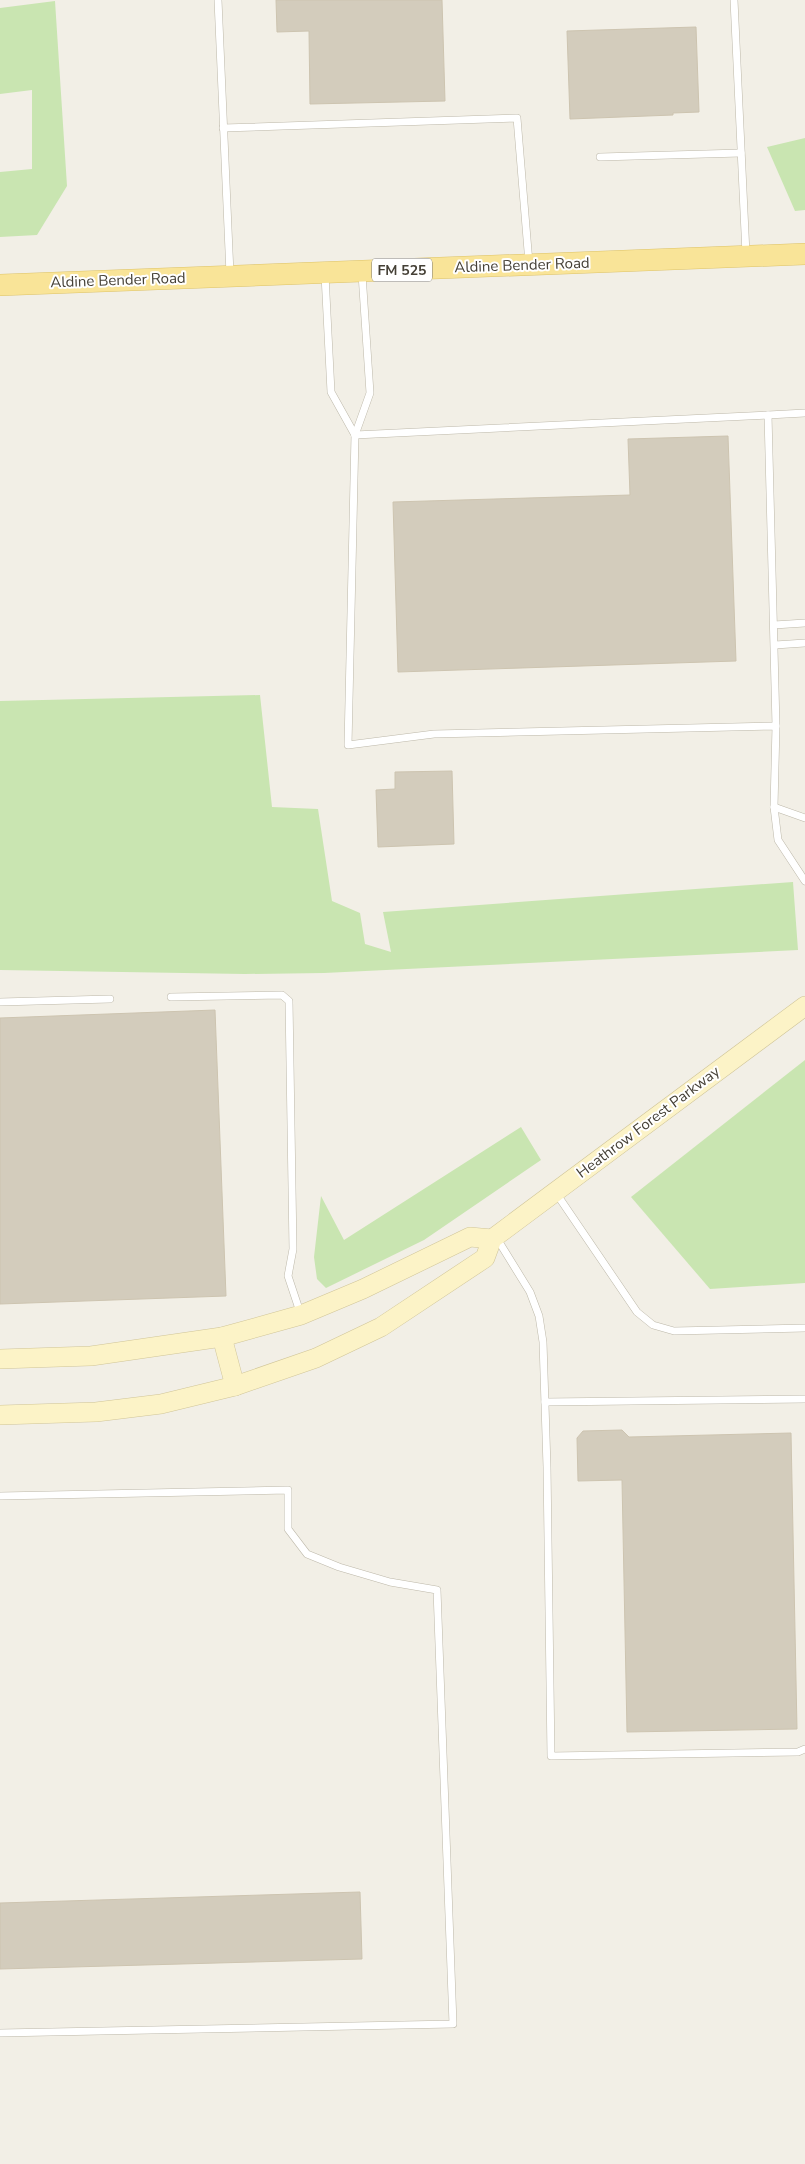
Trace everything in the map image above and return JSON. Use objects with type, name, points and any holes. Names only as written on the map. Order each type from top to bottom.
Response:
[{"type":"main road","name":"Aldine Bender Road","points":[[0,285],[325,274],[805,254]]},
{"type":"street","name":"Heathrow Forest Parkway","points":[[0,1415],[96,1412],[160,1404],[235,1386],[316,1358],[381,1327],[485,1258],[494,1238],[805,1006]]},
{"type":"street","points":[[0,1359],[91,1356],[222,1337],[301,1315],[363,1290],[470,1237],[494,1238]]},
{"type":"street","points":[[222,1337],[235,1386]]},
{"type":"lane","points":[[218,0],[230,276]]},
{"type":"lane","points":[[734,0],[746,257]]},
{"type":"lane","points":[[223,128],[518,118],[529,265]]},
{"type":"lane","points":[[600,157],[741,153]]},
{"type":"lane","points":[[362,271],[370,393],[355,435],[348,745],[434,734],[776,726]]},
{"type":"lane","points":[[325,274],[331,392],[355,435]]},
{"type":"lane","points":[[355,435],[805,413]]},
{"type":"lane","points":[[768,415],[775,645],[774,807],[778,840],[805,880]]},
{"type":"lane","points":[[774,625],[805,624]]},
{"type":"lane","points":[[775,645],[805,643]]},
{"type":"lane","points":[[774,807],[805,818]]},
{"type":"lane","points":[[171,997],[282,996],[289,1001],[293,1249],[288,1276],[301,1315]]},
{"type":"lane","points":[[0,1002],[110,999]]},
{"type":"lane","points":[[555,1191],[637,1312],[653,1325],[674,1331],[805,1328]]},
{"type":"lane","points":[[494,1238],[524,1281],[535,1304],[543,1342],[552,1756],[798,1752],[805,1749]]},
{"type":"lane","points":[[545,1402],[805,1399]]},
{"type":"lane","points":[[0,1496],[288,1490],[288,1528],[307,1554],[339,1567],[390,1582],[438,1590],[453,2024],[0,2033]]},
{"type":"green space","points":[[55,1],[67,186],[37,235],[0,237],[0,172],[32,169],[32,90],[0,94],[0,8]]},
{"type":"green space","points":[[805,138],[805,210],[795,211],[767,147]]},
{"type":"green space","points":[[260,695],[272,807],[318,809],[332,901],[360,913],[365,944],[391,952],[383,912],[793,882],[798,950],[324,973],[245,974],[0,970],[0,701]]},
{"type":"green space","points":[[805,1060],[805,1283],[710,1289],[631,1197]]},
{"type":"green space","points":[[521,1127],[541,1160],[424,1240],[326,1288],[317,1279],[314,1257],[321,1196],[344,1240]]},
{"type":"building","points":[[276,0],[442,0],[445,101],[310,104],[309,31],[277,32]]},
{"type":"building","points":[[696,27],[699,112],[673,113],[673,115],[570,119],[567,31]]},
{"type":"building","points":[[728,436],[736,661],[398,672],[393,502],[630,495],[628,439]]},
{"type":"building","points":[[452,771],[454,844],[378,847],[376,790],[395,789],[395,772]]},
{"type":"building","points":[[215,1010],[226,1296],[0,1304],[0,1018]]},
{"type":"building","points":[[622,1430],[629,1437],[791,1433],[797,1729],[627,1732],[622,1480],[578,1481],[577,1438],[583,1431]]},
{"type":"building","points":[[360,1892],[362,1959],[0,1969],[0,1903]]}]
